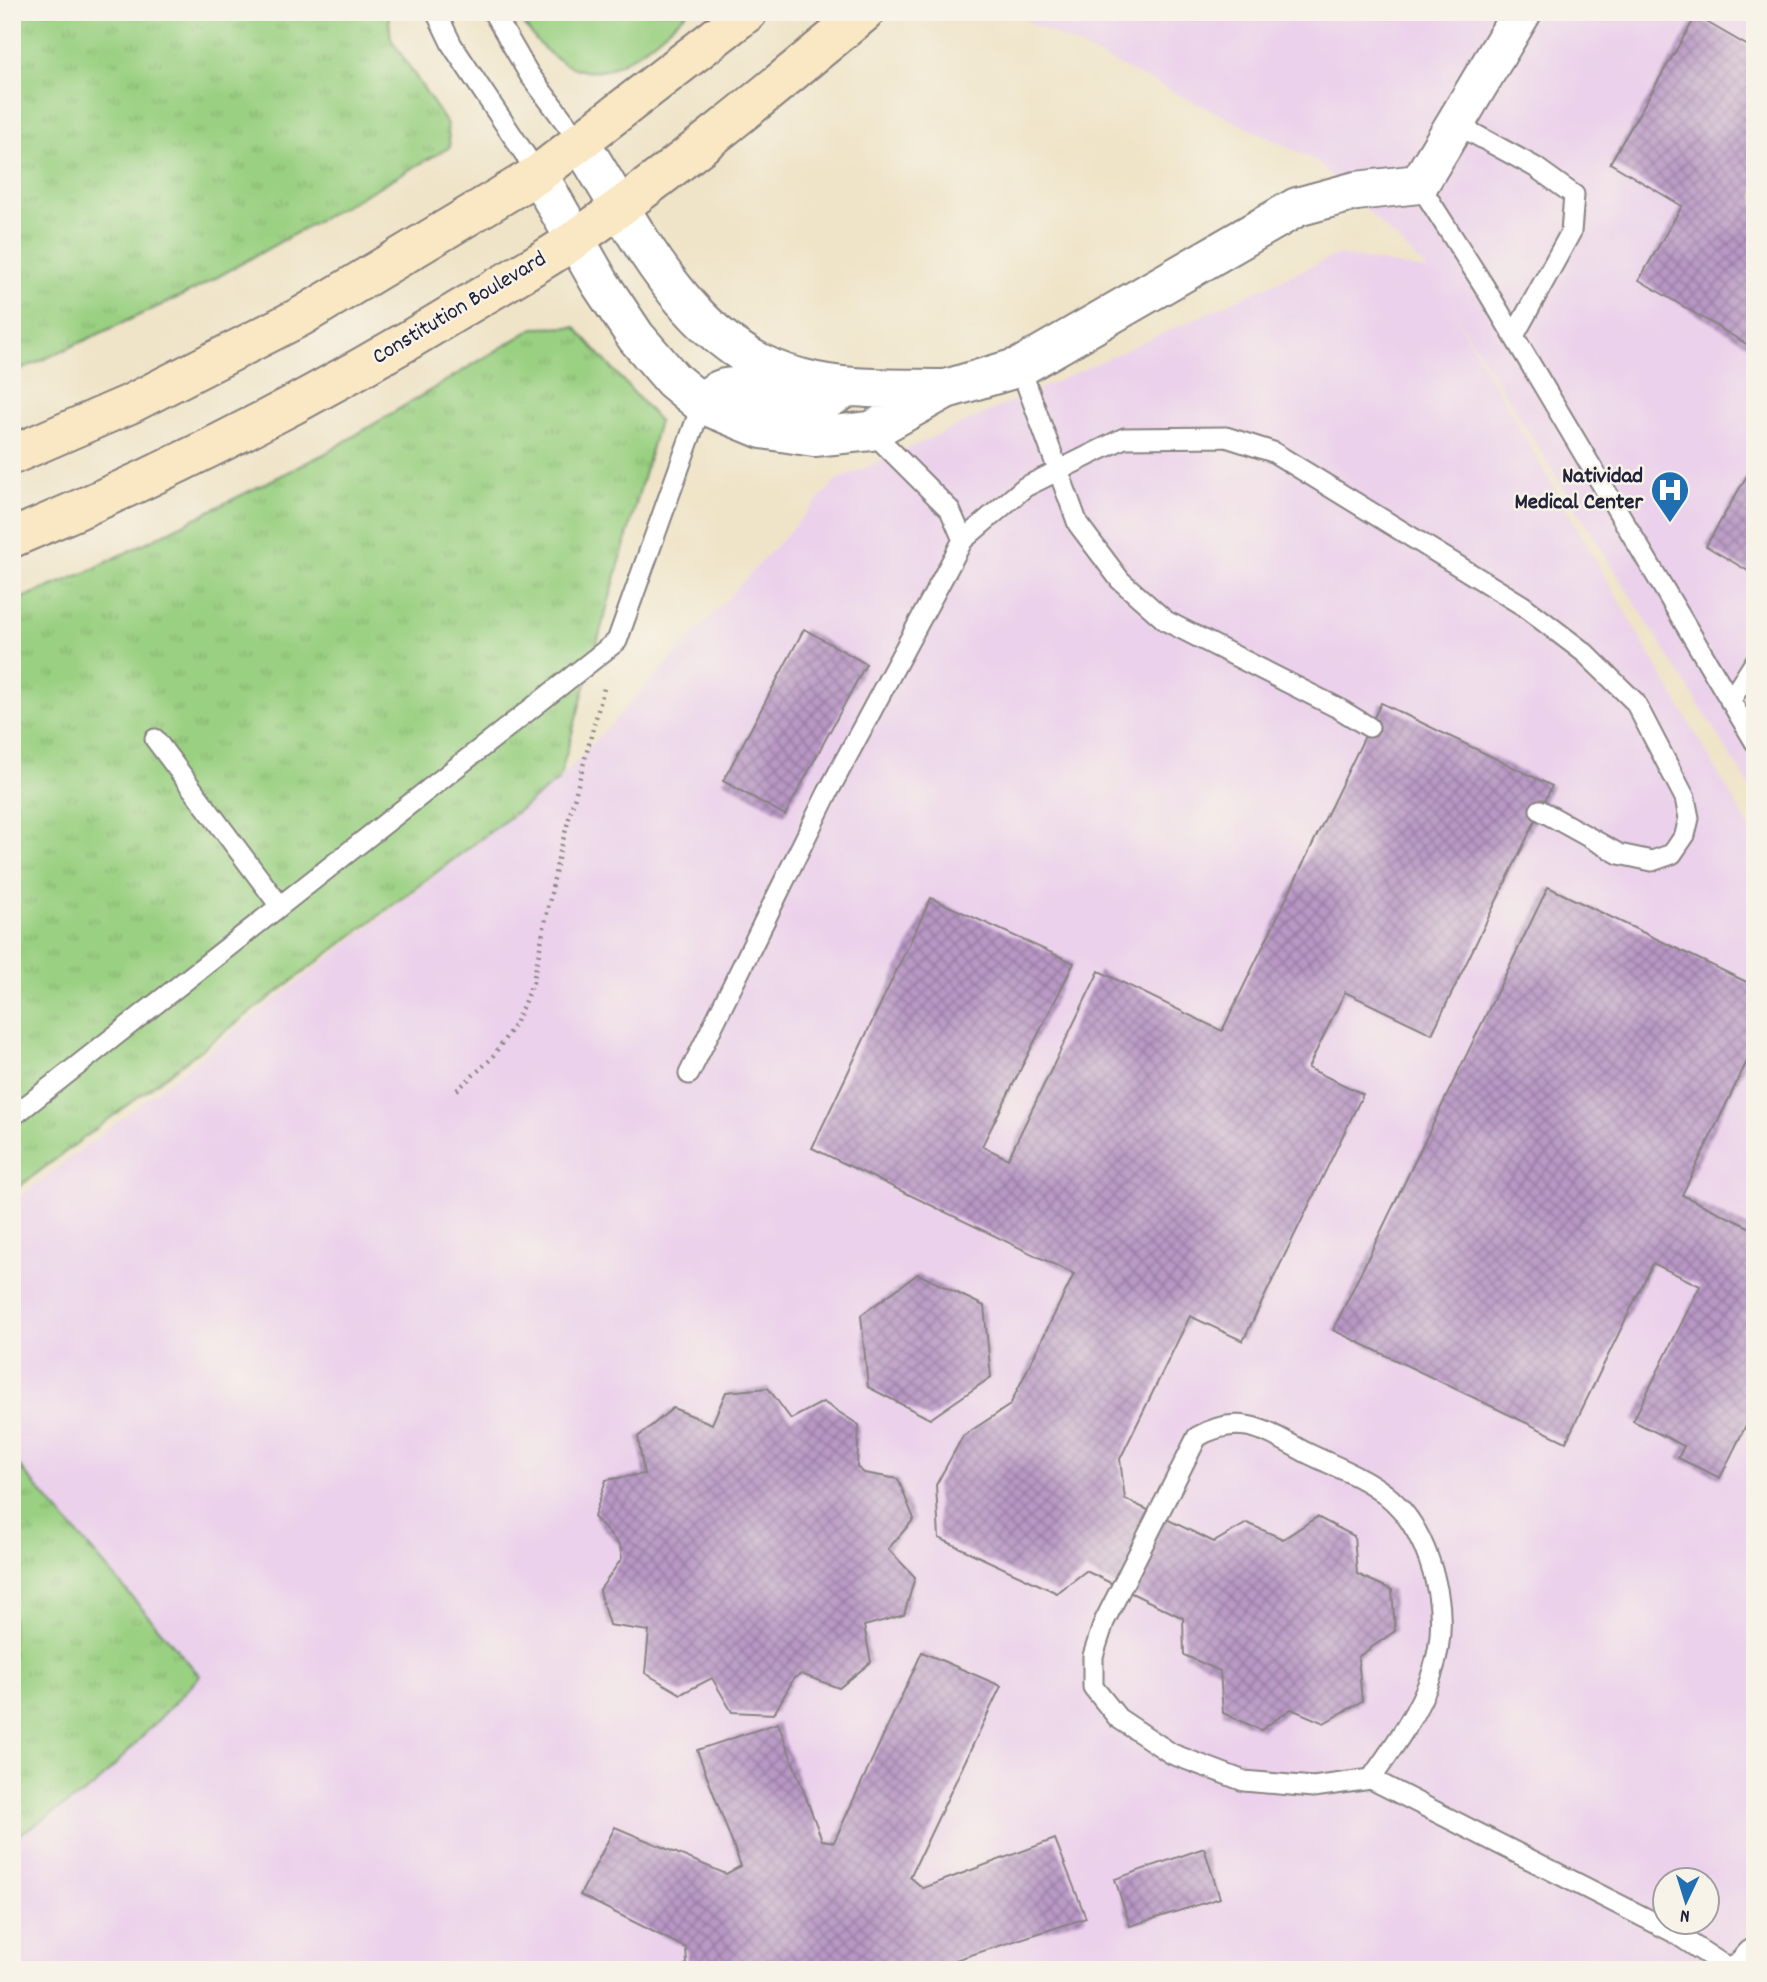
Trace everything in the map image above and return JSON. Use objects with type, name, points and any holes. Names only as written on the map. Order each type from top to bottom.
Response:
[{"type":"main road","points":[[12,455],[130,404],[302,316],[538,174],[748,12]]},
{"type":"main road","name":"Constitution Boulevard","points":[[12,538],[128,490],[261,424],[401,346],[575,240],[745,111],[865,12]]},
{"type":"street","points":[[538,174],[575,240],[636,337],[673,380],[702,404],[762,429],[814,437],[871,431],[946,389],[1020,367],[1297,207],[1356,191],[1419,184],[1522,12]]},
{"type":"street","points":[[580,142],[654,261],[709,330],[757,363],[799,378],[848,387],[946,389]]},
{"type":"street","points":[[702,404],[714,390],[730,385],[795,407],[828,401],[848,387]]},
{"type":"street","points":[[1744,1970],[1755,1958]]},
{"type":"lane","points":[[436,12],[452,45],[538,174]]},
{"type":"lane","points":[[493,12],[529,74],[580,142]]},
{"type":"lane","points":[[1454,123],[1535,167],[1574,195],[1572,232],[1514,336]]},
{"type":"lane","points":[[1419,184],[1514,336],[1755,742]]},
{"type":"lane","points":[[1020,367],[1078,524],[1120,580],[1167,621],[1338,708],[1369,727]]},
{"type":"lane","points":[[12,1117],[617,641],[702,404]]},
{"type":"lane","points":[[871,431],[950,510],[963,540]]},
{"type":"lane","points":[[689,1074],[828,792],[963,540],[1025,487],[1124,438],[1226,437],[1273,452],[1522,605],[1585,653],[1635,702],[1685,798],[1689,818],[1685,835],[1672,854],[1652,861],[1619,854],[1541,810]]},
{"type":"lane","points":[[1730,701],[1755,662]]},
{"type":"lane","points":[[155,739],[280,906]]},
{"type":"lane","points":[[1371,1780],[1418,1706],[1434,1668],[1442,1632],[1439,1590],[1425,1549],[1409,1518],[1384,1493],[1264,1430],[1240,1424],[1216,1426],[1197,1437],[1104,1622],[1093,1656],[1093,1687],[1118,1718],[1172,1754],[1244,1781],[1313,1787],[1371,1780],[1673,1932],[1731,1970]]},
{"type":"path","points":[[457,1090],[491,1059],[515,1024],[533,982],[558,859],[617,641]]},
{"type":"shaded area","points":[[1029,12],[1755,12],[1755,795],[1446,300],[1755,837],[1755,1970],[22,1970],[12,1958],[12,1839],[95,1786],[200,1676],[12,1457],[12,1203],[559,780],[836,481],[1338,254],[1429,271],[1316,161],[1023,19]]},
{"type":"green space","points":[[12,12],[388,12],[391,39],[447,124],[450,147],[194,290],[12,374]]},
{"type":"green space","points":[[517,12],[688,12],[633,56],[613,67],[598,71],[569,66],[556,58],[533,37]]},
{"type":"green space","points":[[575,327],[659,421],[559,780],[12,1192],[12,602],[85,573],[324,454],[534,328]]},
{"type":"green space","points":[[12,1458],[200,1676],[95,1786],[12,1839]]},
{"type":"building","points":[[1696,16],[1755,50],[1755,349],[1639,280],[1682,206],[1610,163]]},
{"type":"building","points":[[1755,462],[1755,575],[1706,546]]},
{"type":"building","points":[[804,629],[866,664],[785,815],[723,781]]},
{"type":"building","points":[[1381,703],[1552,786],[1432,1034],[1345,992],[1308,1068],[1363,1094],[1243,1341],[1190,1316],[1120,1459],[1125,1499],[1214,1542],[1247,1523],[1283,1539],[1317,1517],[1354,1536],[1357,1574],[1392,1590],[1395,1631],[1358,1657],[1362,1701],[1324,1723],[1291,1709],[1261,1730],[1223,1713],[1220,1671],[1184,1655],[1183,1618],[1086,1571],[1057,1593],[939,1538],[936,1485],[963,1436],[1010,1405],[1074,1274],[812,1148],[931,898],[1074,963],[982,1146],[1008,1159],[1099,971],[1222,1031]]},
{"type":"building","points":[[1548,887],[1755,986],[1755,1045],[1682,1195],[1755,1230],[1755,1414],[1752,1413],[1720,1478],[1678,1458],[1684,1446],[1633,1421],[1700,1286],[1653,1263],[1566,1442],[1333,1330]]},
{"type":"building","points":[[918,1274],[984,1306],[991,1377],[930,1419],[868,1387],[861,1315]]},
{"type":"building","points":[[768,1388],[791,1419],[823,1402],[859,1425],[857,1467],[864,1473],[898,1479],[914,1519],[888,1549],[915,1577],[904,1615],[864,1626],[871,1662],[839,1688],[801,1674],[794,1678],[774,1714],[732,1712],[712,1678],[681,1694],[645,1673],[649,1631],[609,1625],[599,1591],[622,1558],[620,1546],[594,1517],[606,1480],[644,1474],[638,1437],[673,1408],[712,1424],[726,1392]]},
{"type":"building","points":[[922,1652],[1001,1686],[910,1877],[923,1888],[1055,1839],[1086,1918],[949,1962],[947,1970],[674,1970],[687,1964],[686,1948],[580,1895],[615,1827],[726,1874],[741,1866],[697,1750],[778,1723],[822,1840],[834,1842]]},
{"type":"building","points":[[1204,1848],[1220,1898],[1130,1926],[1115,1879]]},
{"type":"place","name":"Natividad Medical Center","points":[[1670,524]]}]
